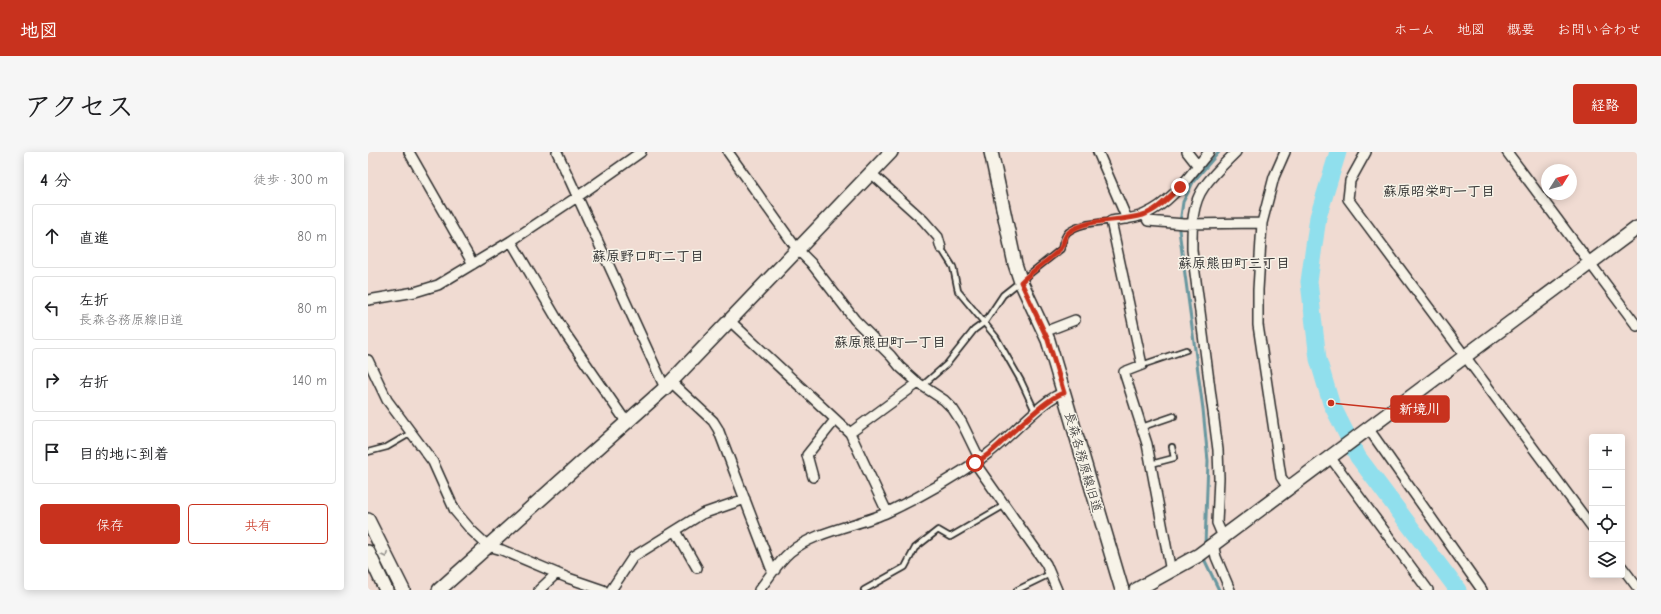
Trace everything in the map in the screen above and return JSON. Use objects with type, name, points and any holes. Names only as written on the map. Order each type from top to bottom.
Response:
[{"type":"street","points":[[409,152],[473,264]]},
{"type":"street","points":[[557,152],[577,197],[668,385],[713,422],[718,429],[771,568],[775,570]]},
{"type":"street","points":[[368,298],[415,292],[438,285],[511,241],[641,152]]},
{"type":"street","points":[[728,152],[797,249],[811,263],[855,320],[892,356],[900,367],[920,384],[944,400],[953,409],[962,423],[977,462],[1004,505],[1046,564],[1057,590]]},
{"type":"street","points":[[439,590],[668,385],[891,152]]},
{"type":"street","name":"長森各務原線旧道","points":[[991,152],[1015,264],[1021,282],[1044,332],[1064,393],[1122,590]]},
{"type":"street","points":[[1098,152],[1127,219]]},
{"type":"street","points":[[1187,152],[1198,166]]},
{"type":"street","points":[[1171,572],[1147,444],[1124,372],[1142,365],[1111,221],[1127,219],[1145,214],[1163,204],[1180,187],[1209,152]]},
{"type":"street","points":[[1230,590],[1216,557],[1219,478],[1218,450],[1188,224],[1203,188],[1236,152]]},
{"type":"street","points":[[1284,152],[1274,177],[1262,223],[1258,290],[1258,325],[1281,477],[1288,488]]},
{"type":"street","points":[[1366,152],[1350,181],[1348,199],[1589,523]]},
{"type":"street","points":[[1507,152],[1637,326]]},
{"type":"street","points":[[871,172],[923,220],[938,237],[941,248]]},
{"type":"street","points":[[1145,214],[1148,221],[1173,223],[1262,223]]},
{"type":"street","points":[[1136,590],[1171,572],[1199,555],[1637,228]]},
{"type":"street","points":[[511,241],[567,336],[627,423]]},
{"type":"street","points":[[1044,332],[1075,320]]},
{"type":"street","points":[[730,321],[850,433],[887,512]]},
{"type":"street","points":[[368,360],[387,400],[433,462],[455,511],[471,530],[488,546],[502,550],[603,590]]},
{"type":"street","points":[[850,433],[920,384]]},
{"type":"street","points":[[759,590],[789,553],[807,541],[887,512],[977,462],[991,452],[1036,412],[1059,394],[1064,393]]},
{"type":"street","points":[[813,477],[807,455],[835,420]]},
{"type":"street","points":[[1365,430],[1482,590]]},
{"type":"street","points":[[1333,454],[1428,590]]},
{"type":"street","points":[[612,590],[632,557],[702,514],[745,499]]},
{"type":"street","points":[[368,520],[403,590]]},
{"type":"street","points":[[676,531],[697,568]]},
{"type":"street","points":[[368,552],[386,590]]},
{"type":"street","points":[[1625,571],[1637,588]]},
{"type":"street","points":[[539,590],[557,573]]},
{"type":"lane","points":[[920,384],[947,364],[974,330],[985,322],[1003,295],[1061,249],[1068,232],[1086,224],[1111,221]]},
{"type":"lane","points":[[941,248],[953,267],[958,291],[996,337],[1018,375],[1036,412]]},
{"type":"lane","points":[[1142,365],[1186,350]]},
{"type":"lane","points":[[1142,427],[1174,416]]},
{"type":"lane","points":[[368,452],[387,447],[411,433]]},
{"type":"lane","points":[[1151,464],[1174,458],[1172,447]]},
{"type":"lane","points":[[864,590],[905,567],[915,548],[938,530],[950,537],[1004,505]]},
{"type":"lane","points":[[1017,590],[1050,574]]},
{"type":"waterway","points":[[1205,545],[1208,461],[1203,409],[1179,230],[1183,202],[1193,182],[1219,152]]},
{"type":"waterway","points":[[1338,152],[1318,217],[1309,282],[1318,359],[1331,403],[1358,457],[1458,590]]},
{"type":"waterway","points":[[1205,555],[1205,561],[1219,590]]},
{"type":"place","name":"新境川","points":[[1331,403]]},
{"type":"district","name":"蘇原昭栄町一丁目","points":[[1439,191]]},
{"type":"district","name":"蘇原野口町二丁目","points":[[648,256]]},
{"type":"district","name":"蘇原熊田町三丁目","points":[[1234,263]]},
{"type":"district","name":"蘇原熊田町一丁目","points":[[890,342]]},
{"type":"route","points":[[975,463],[991,452],[1036,412],[1059,394],[1064,393],[1048,340],[1021,282],[1061,249],[1068,232],[1086,224],[1127,219],[1145,214],[1163,204],[1180,187]]}]
